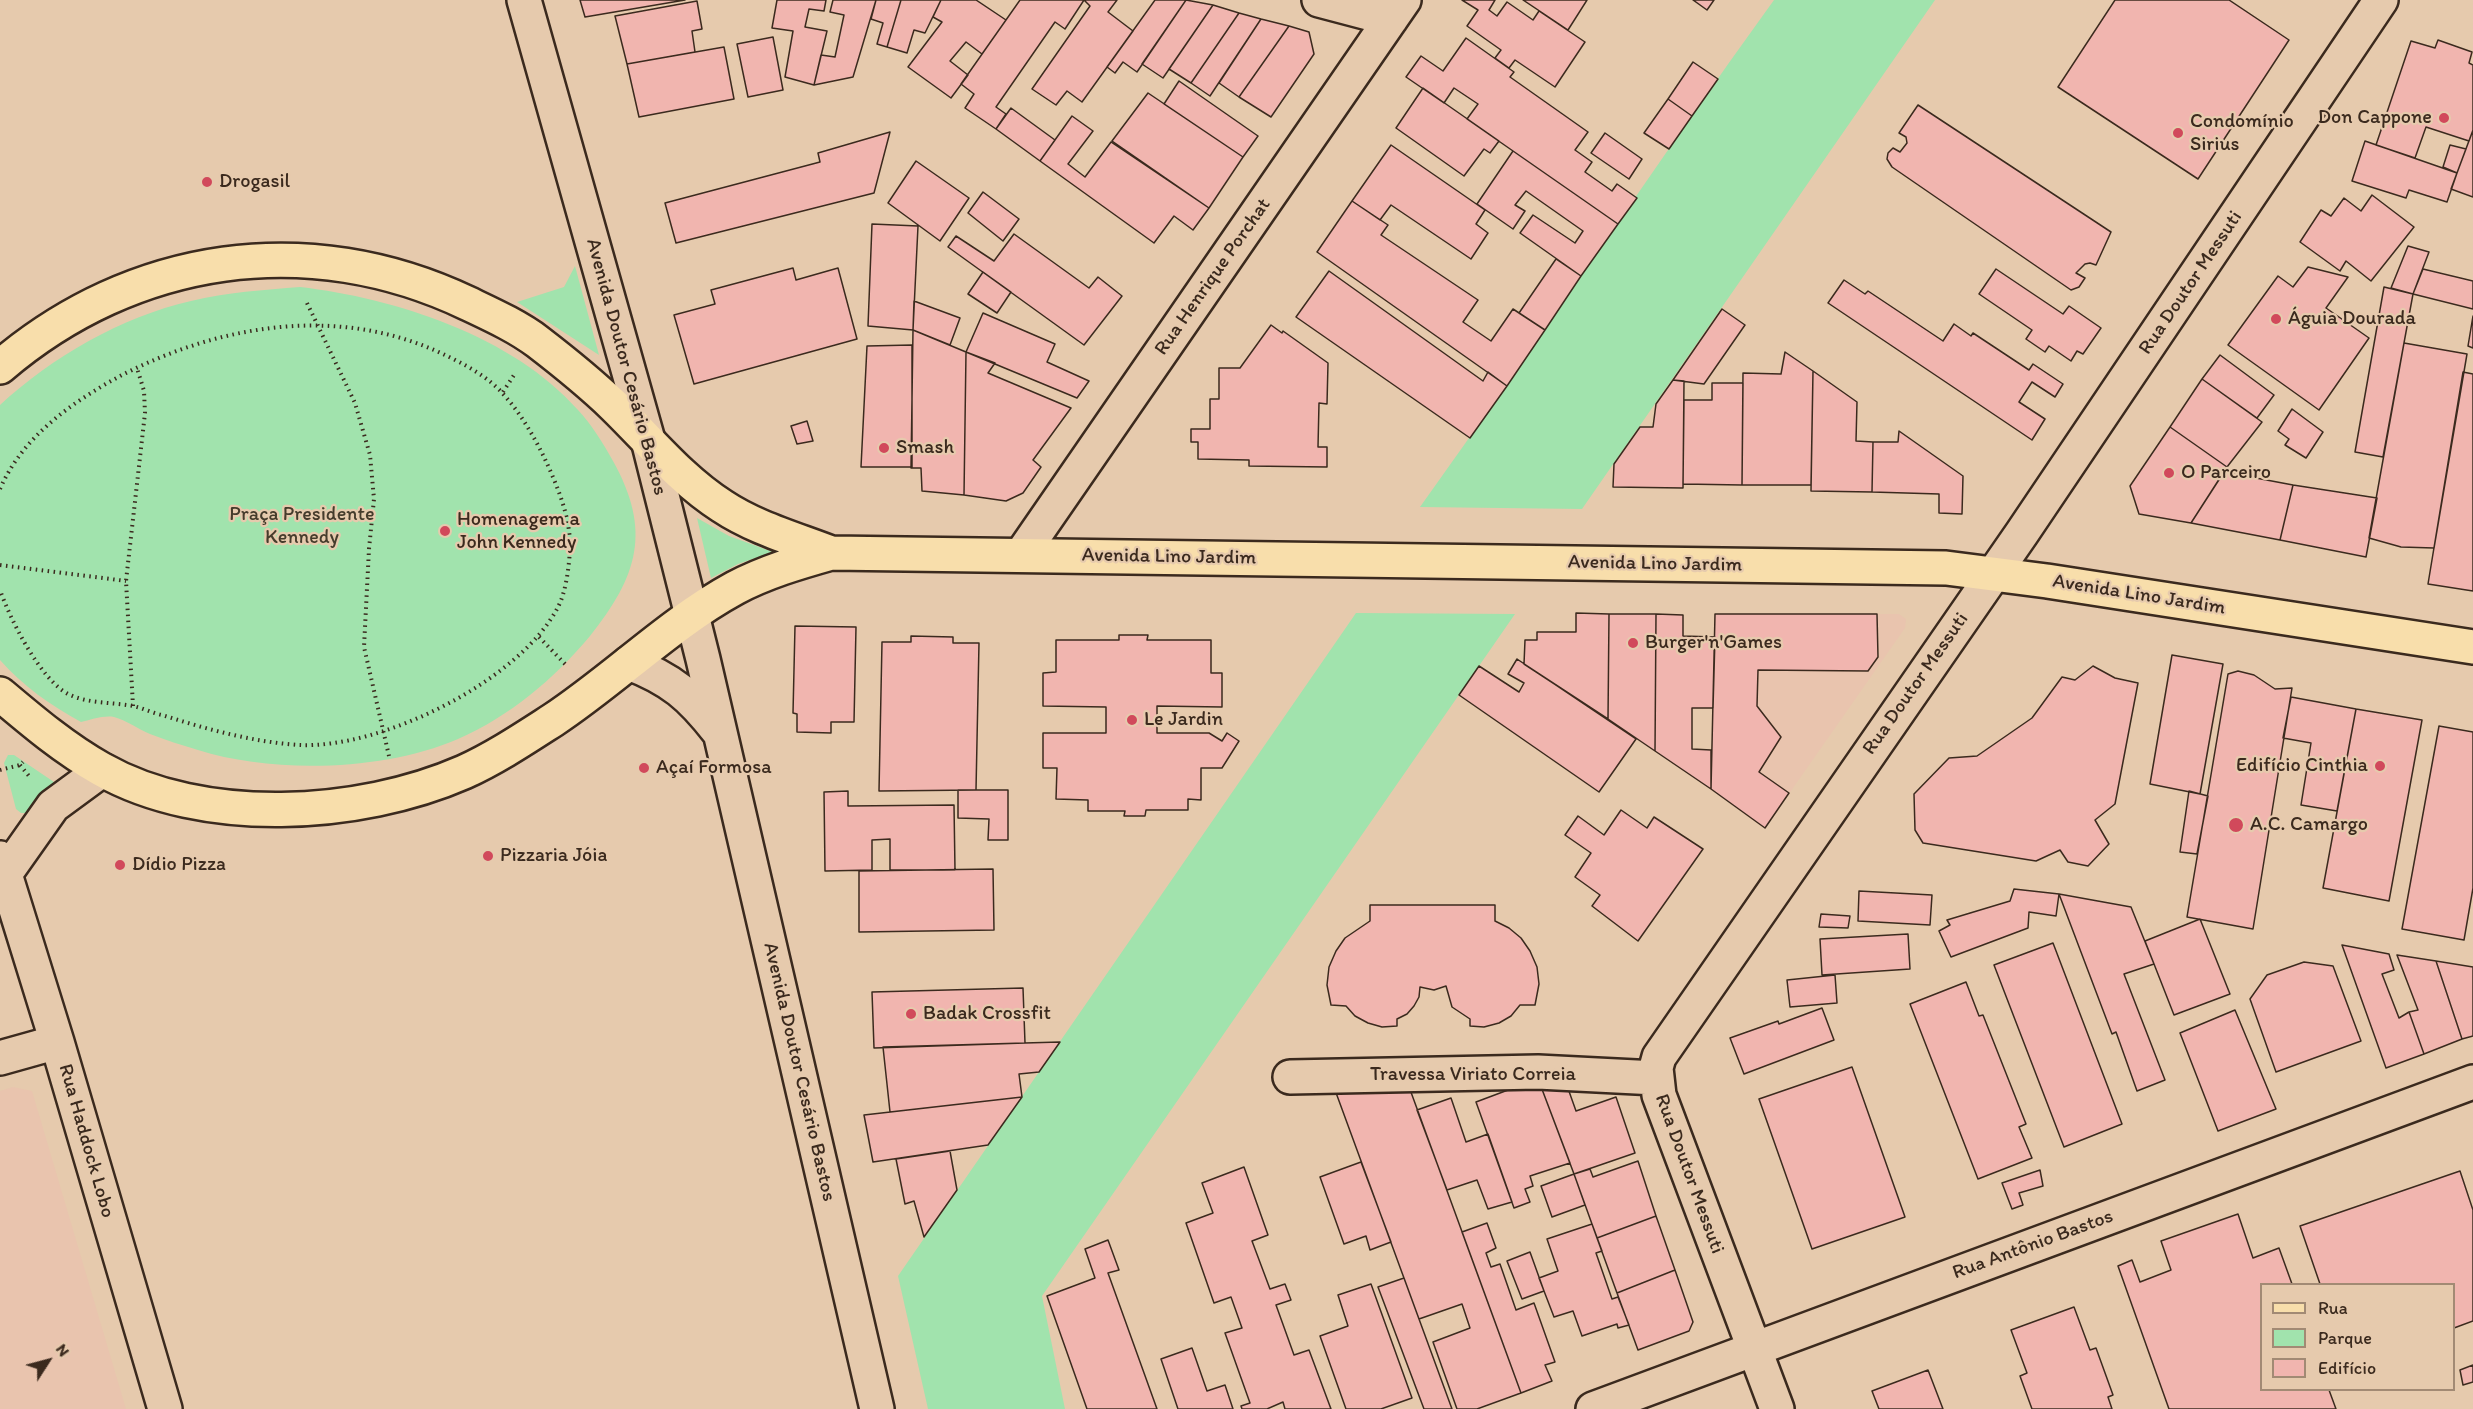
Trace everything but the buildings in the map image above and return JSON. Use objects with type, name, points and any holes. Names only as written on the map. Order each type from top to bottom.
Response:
[{"type":"main road","points":[[0,367],[23,347],[66,321],[111,296],[160,277],[197,267],[237,261],[292,259],[348,265],[386,273],[439,290],[535,340],[613,405],[648,440]]},
{"type":"main road","name":"Avenida Lino Jardim","points":[[648,440],[698,488],[723,507],[766,529],[831,553]]},
{"type":"main road","name":"Avenida Lino Jardim","points":[[691,615],[736,588],[783,567],[831,553],[1946,568],[2473,647]]},
{"type":"main road","points":[[0,694],[44,731],[102,770],[152,791],[191,803],[230,808],[359,805],[397,795],[464,772],[492,757],[554,719],[691,615]]},
{"type":"street","name":"Avenida Doutor Cesário Bastos","points":[[524,0],[648,440],[721,735],[877,1409]]},
{"type":"street","points":[[1319,0],[1398,10]]},
{"type":"street","name":"Rua Doutor Messuti","points":[[1777,1409],[1659,1095],[1656,1068],[1664,1047],[1994,574],[2381,0]]},
{"type":"street","name":"Rua Henrique Porchat","points":[[1021,555],[1398,10]]},
{"type":"street","name":"Avenida Doutor Cesário Bastos","points":[[629,663],[672,682],[702,710],[721,735]]},
{"type":"street","name":"Rua Haddock Lobo","points":[[102,770],[53,806],[2,866],[57,1042],[165,1409]]},
{"type":"street","points":[[0,1058],[57,1042]]},
{"type":"street","name":"Travessa Viriato Correia","points":[[1290,1077],[1538,1072],[1656,1078]]},
{"type":"street","name":"Rua Antônio Bastos","points":[[1593,1409],[2473,1082]]},
{"type":"path","points":[[292,259],[300,287],[355,403],[370,455],[374,499],[364,647],[397,795]]},
{"type":"path","points":[[0,489],[9,468],[33,438],[58,416],[90,392],[172,351],[213,338],[278,326],[317,325],[360,328],[412,339],[465,364],[503,392],[531,431],[548,466],[563,504],[570,546],[568,570],[560,605],[539,637],[506,665],[448,703],[420,718],[383,732],[345,741],[302,745],[263,741],[133,706],[96,702],[68,694],[52,682],[27,647],[6,609],[0,590]]},
{"type":"path","points":[[133,706],[126,581],[144,413],[144,391],[137,368]]},
{"type":"path","points":[[0,565],[126,581]]},
{"type":"shaded area","points":[[1715,614],[1899,614],[1906,619],[1905,628],[1765,828],[1711,789]]},
{"type":"shaded area","points":[[13,1087],[32,1091],[126,1409],[0,1409],[0,1091]]},
{"type":"green space","points":[[1774,0],[1935,0],[1582,509],[1420,507],[1685,126]]},
{"type":"green space","points":[[575,266],[599,355],[517,302],[564,287]]},
{"type":"green space","name":"Praça Presidente Kennedy","points":[[300,287],[374,300],[450,325],[487,341],[520,361],[551,384],[593,428],[613,461],[633,509],[636,531],[634,552],[629,573],[619,593],[590,636],[576,652],[562,667],[513,708],[458,739],[429,750],[397,758],[329,766],[260,763],[198,750],[150,734],[114,717],[81,722],[38,694],[0,660],[0,405],[20,387],[65,355],[139,317],[205,298]]},
{"type":"green space","points":[[697,518],[729,536],[773,552],[738,564],[711,578]]},
{"type":"green space","points":[[1356,613],[1515,614],[1042,1296],[1065,1409],[928,1409],[898,1276]]},
{"type":"green space","points":[[8,755],[14,755],[54,782],[55,786],[25,813],[16,809],[4,763]]},
{"type":"place","name":"Don Cappone","points":[[2444,118]]},
{"type":"place","name":"Condomínio Sirius","points":[[2178,133]]},
{"type":"place","name":"Drogasil","points":[[207,182]]},
{"type":"place","name":"Águia Dourada","points":[[2276,319]]},
{"type":"place","name":"Smash","points":[[884,448]]},
{"type":"place","name":"O Parceiro","points":[[2169,473]]},
{"type":"place","name":"Homenagem a John Kennedy","points":[[445,531]]},
{"type":"place","name":"Burger'n'Games","points":[[1633,643]]},
{"type":"place","name":"Le Jardin","points":[[1132,720]]},
{"type":"place","name":"Edifício Cinthia","points":[[2380,766]]},
{"type":"place","name":"Açaí Formosa","points":[[644,768]]},
{"type":"place","name":"A.C. Camargo","points":[[2236,825]]},
{"type":"place","name":"Pizzaria Jóia","points":[[488,856]]},
{"type":"place","name":"Dídio Pizza","points":[[120,865]]},
{"type":"place","name":"Badak Crossfit","points":[[911,1014]]}]
